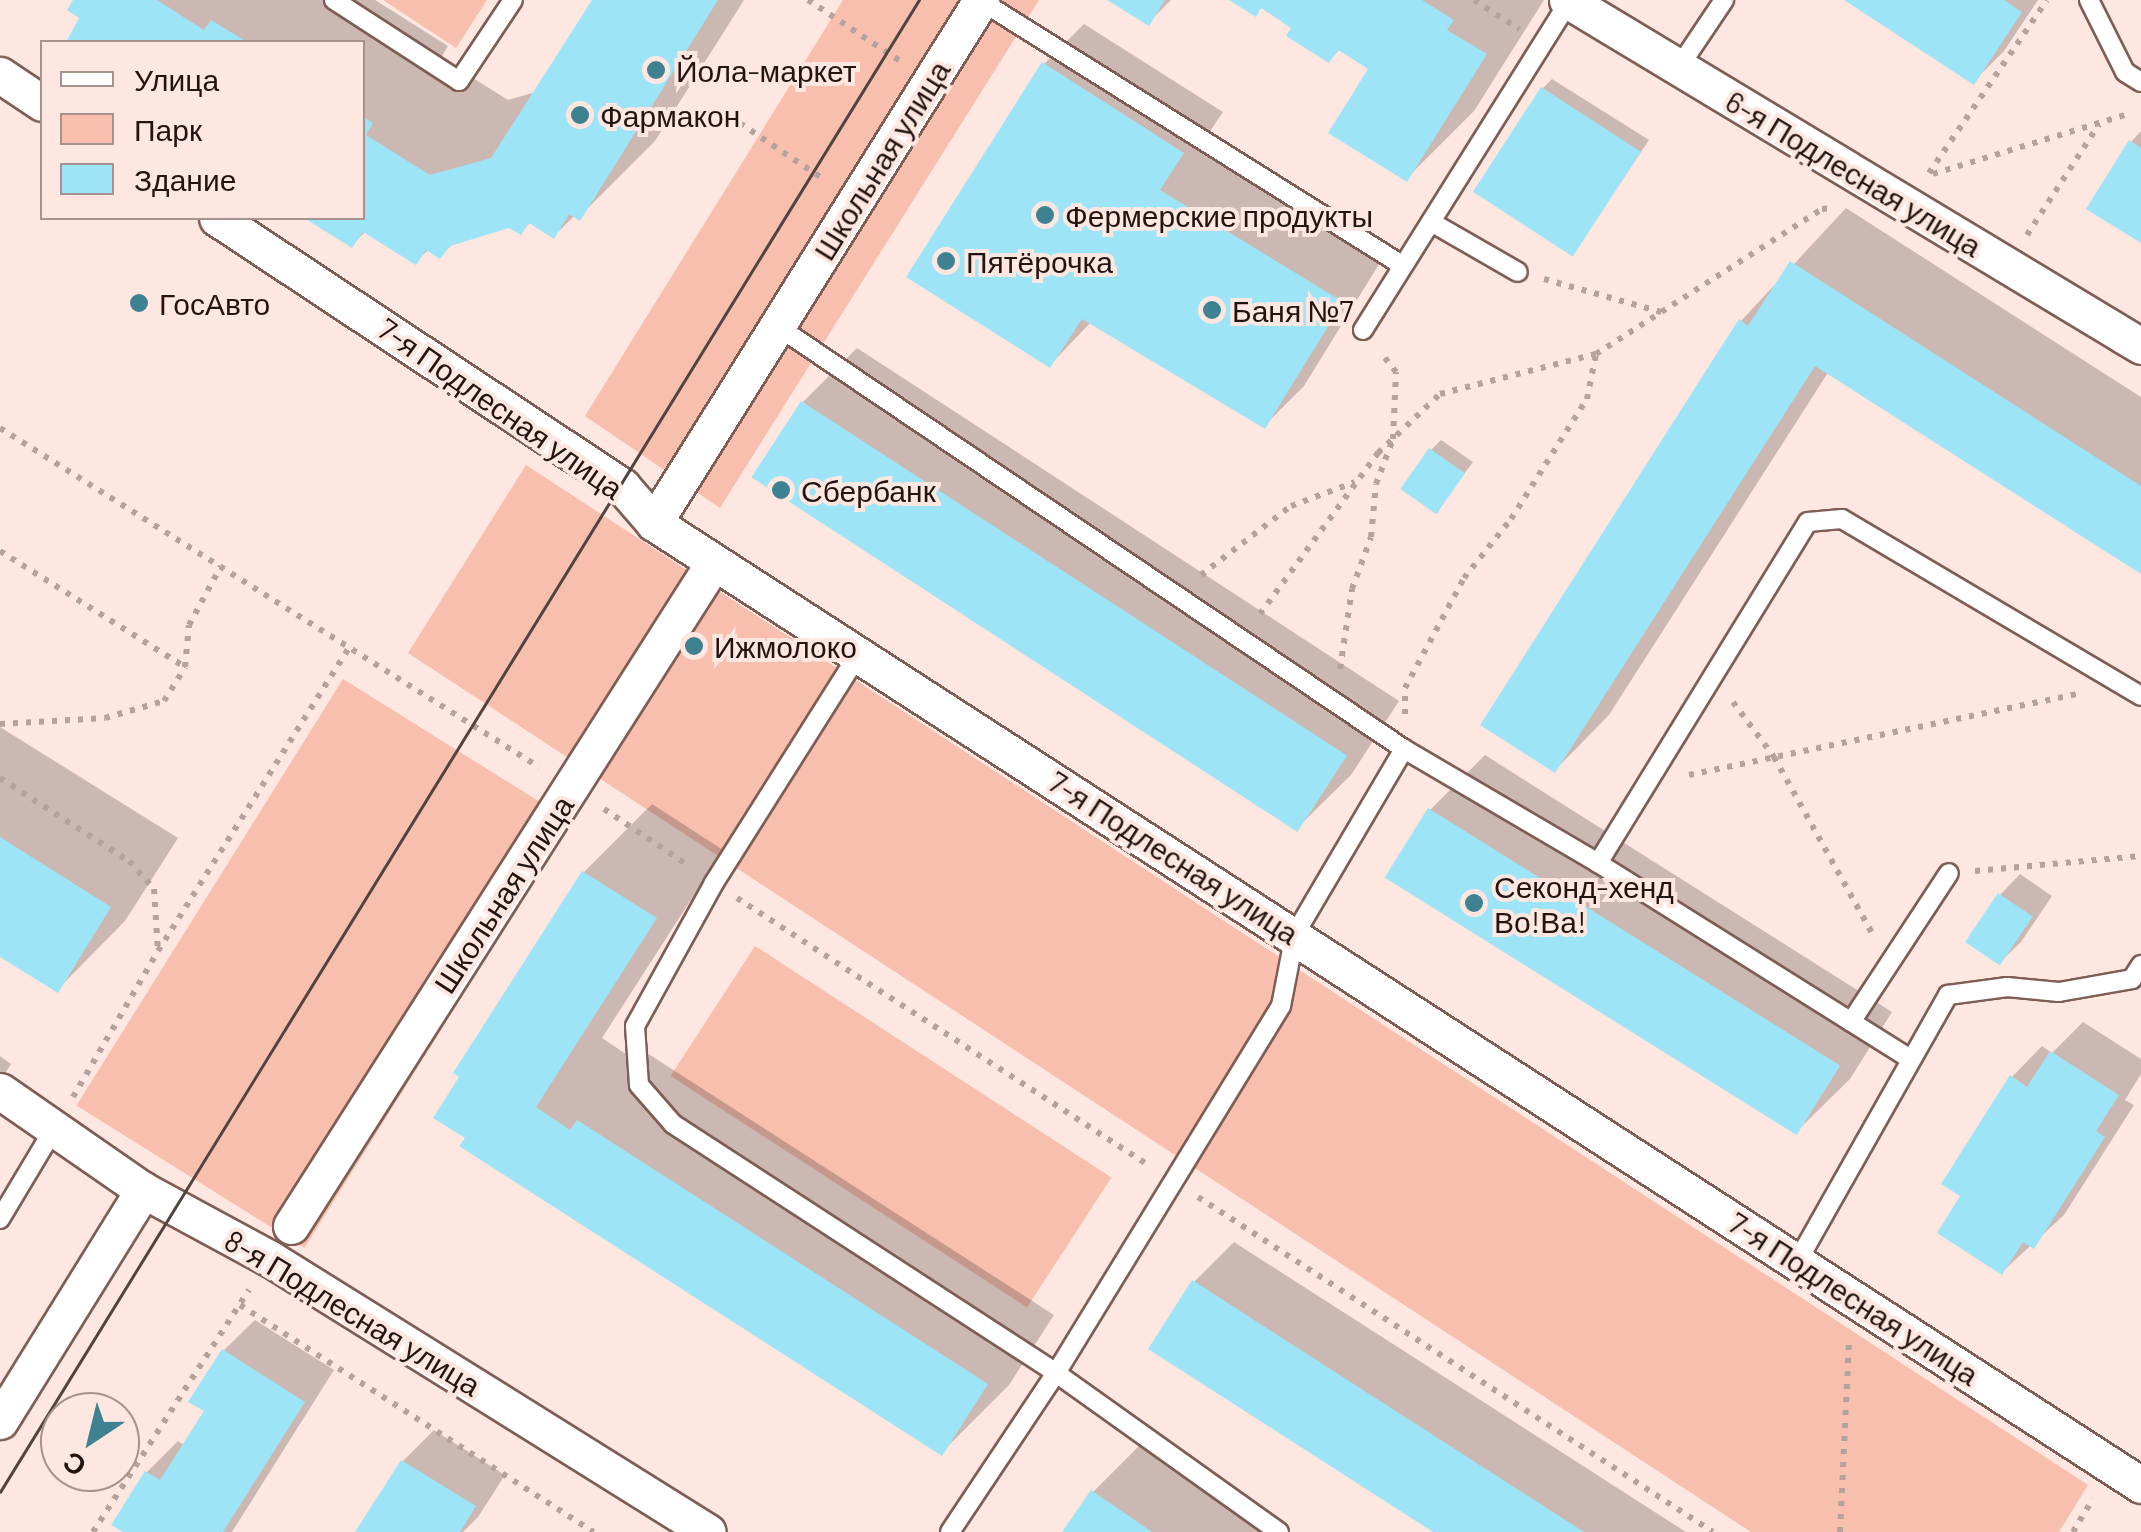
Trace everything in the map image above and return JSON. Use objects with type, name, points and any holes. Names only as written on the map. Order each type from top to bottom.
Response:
[{"type":"street","name":"Школьная улица","points":[[654,523],[981,0]]},
{"type":"street","name":"6-я Подлесная улица","points":[[1568,1],[2141,346]]},
{"type":"street","points":[[0,75],[40,102]]},
{"type":"street","name":"7-я Подлесная улица","points":[[220,220],[622,486],[654,523],[1295,934],[2141,1485]]},
{"type":"street","name":"Школьная улица","points":[[291,1226],[714,562]]},
{"type":"street","name":"8-я Подлесная улица","points":[[0,1091],[143,1190],[270,1258],[708,1532]]},
{"type":"street","points":[[0,1420],[143,1190]]},
{"type":"lane","points":[[334,0],[459,82],[513,0]]},
{"type":"lane","points":[[981,0],[1403,266]]},
{"type":"lane","points":[[1679,67],[1724,0]]},
{"type":"lane","points":[[2089,0],[2125,72],[2141,82]]},
{"type":"lane","points":[[1363,330],[1568,1]]},
{"type":"lane","points":[[1431,222],[1518,272]]},
{"type":"lane","points":[[777,326],[1404,749],[1598,864],[1911,1059]]},
{"type":"lane","points":[[1598,864],[1643,784],[1808,522],[1842,520],[2141,696]]},
{"type":"lane","points":[[858,655],[714,883],[635,1026],[639,1085],[674,1124],[1056,1372],[1279,1532]]},
{"type":"lane","points":[[950,1532],[1056,1372],[1281,1006],[1295,934],[1404,749]]},
{"type":"lane","points":[[1852,1022],[1949,873]]},
{"type":"lane","points":[[1797,1262],[1948,995],[2006,987],[2059,992],[2132,979],[2141,966]]},
{"type":"lane","points":[[0,1219],[55,1127]]},
{"type":"path","points":[[808,0],[930,81]]},
{"type":"path","points":[[1474,0],[1542,44]]},
{"type":"path","points":[[2047,0],[1927,176],[2141,110]]},
{"type":"path","points":[[729,116],[856,202]]},
{"type":"path","points":[[2008,266],[2099,123]]},
{"type":"path","points":[[1242,640],[1356,482],[1440,394],[1596,354],[1822,209],[1839,208]]},
{"type":"path","points":[[1518,272],[1661,312]]},
{"type":"path","points":[[1351,712],[1340,667],[1352,589],[1371,537],[1376,484],[1393,439],[1396,372],[1363,330]]},
{"type":"path","points":[[1404,749],[1405,688],[1464,578],[1510,518],[1587,399],[1596,354]]},
{"type":"path","points":[[0,428],[571,788],[1713,1532]]},
{"type":"path","points":[[1173,594],[1291,506],[1356,482]]},
{"type":"path","points":[[0,551],[184,667]]},
{"type":"path","points":[[0,724],[105,718],[164,701],[184,667],[189,625],[220,566]]},
{"type":"path","points":[[55,1127],[158,951],[350,646]]},
{"type":"path","points":[[1711,674],[1774,757],[1844,876],[1887,967]]},
{"type":"path","points":[[1643,784],[2122,684]]},
{"type":"path","points":[[0,778],[129,861],[154,889],[158,951]]},
{"type":"path","points":[[1949,873],[2141,856]]},
{"type":"path","points":[[93,1532],[270,1258]]},
{"type":"path","points":[[1840,1532],[1852,1295]]},
{"type":"path","points":[[240,1305],[593,1532]]},
{"type":"green space","points":[[383,0],[487,0],[456,48]]},
{"type":"green space","points":[[843,0],[1039,0],[720,508],[585,416]]},
{"type":"green space","points":[[526,465],[2088,1485],[2059,1532],[1751,1532],[408,653]]},
{"type":"green space","points":[[343,679],[571,822],[305,1248],[76,1106]]},
{"type":"green space","points":[[755,946],[1111,1177],[1027,1307],[671,1076]]},
{"type":"building","points":[[73,0],[157,0],[204,30],[211,20],[244,40],[67,40],[79,18],[67,10]]},
{"type":"building","points":[[592,0],[718,0],[580,221],[569,214],[554,239],[529,223],[521,235],[509,228],[450,246],[440,259],[426,250],[416,265],[363,232],[352,248],[307,220],[365,220],[365,118],[373,123],[366,135],[430,175],[491,158]]},
{"type":"building","points":[[1107,0],[1165,0],[1149,26]]},
{"type":"building","points":[[1229,0],[1422,0],[1454,20],[1447,30],[1487,54],[1407,182],[1328,133],[1368,69],[1338,50],[1329,63],[1286,36],[1291,28],[1261,8],[1256,17]]},
{"type":"building","points":[[1844,0],[2004,0],[2022,12],[1974,85]]},
{"type":"building","points":[[1042,62],[1184,153],[1160,190],[1343,302],[1265,429],[1082,319],[1050,368],[906,277]]},
{"type":"building","points":[[1541,87],[1641,152],[1573,257],[1473,192]]},
{"type":"building","points":[[2129,140],[2141,148],[2141,243],[2086,209]]},
{"type":"building","points":[[1790,261],[2141,486],[2141,574],[1815,366],[1555,773],[1480,725],[1739,319],[1748,326]]},
{"type":"building","points":[[801,401],[1347,756],[1297,832],[751,477]]},
{"type":"building","points":[[1429,448],[1465,473],[1436,514],[1400,489]]},
{"type":"building","points":[[1428,808],[1840,1066],[1797,1135],[1385,878]]},
{"type":"building","points":[[0,837],[111,907],[58,993],[0,957]]},
{"type":"building","points":[[582,871],[657,918],[536,1107],[570,1130],[577,1120],[988,1384],[942,1456],[459,1146],[465,1138],[433,1118],[459,1077],[453,1073]]},
{"type":"building","points":[[1998,893],[2033,916],[2000,965],[1965,942]]},
{"type":"building","points":[[2050,1051],[2119,1095],[2096,1131],[2105,1137],[2034,1249],[2023,1242],[2002,1275],[1937,1233],[1960,1196],[1941,1184],[2010,1075],[2027,1087]]},
{"type":"building","points":[[1192,1280],[1584,1532],[1433,1532],[1148,1349]]},
{"type":"building","points":[[222,1349],[305,1402],[223,1532],[123,1532],[111,1525],[132,1492],[140,1492],[140,1479],[145,1471],[160,1480],[204,1411],[188,1402]]},
{"type":"building","points":[[401,1460],[476,1506],[460,1532],[355,1532]]},
{"type":"building","points":[[1091,1490],[1152,1532],[1062,1532]]},
{"type":"tram line","points":[[0,1492],[919,0]]},
{"type":"place","name":"Йола-маркет","points":[[656,70]]},
{"type":"place","name":"Фармакон","points":[[580,115]]},
{"type":"place","name":"Фермерские продукты","points":[[1045,215]]},
{"type":"place","name":"Пятёрочка","points":[[946,261]]},
{"type":"place","name":"ГосАвто","points":[[139,303]]},
{"type":"place","name":"Баня №7","points":[[1212,310]]},
{"type":"place","name":"Сбербанк","points":[[781,490]]},
{"type":"place","name":"Ижмолоко","points":[[694,646]]},
{"type":"place","name":"Секонд-хенд Во!Ва!","points":[[1474,903]]}]
